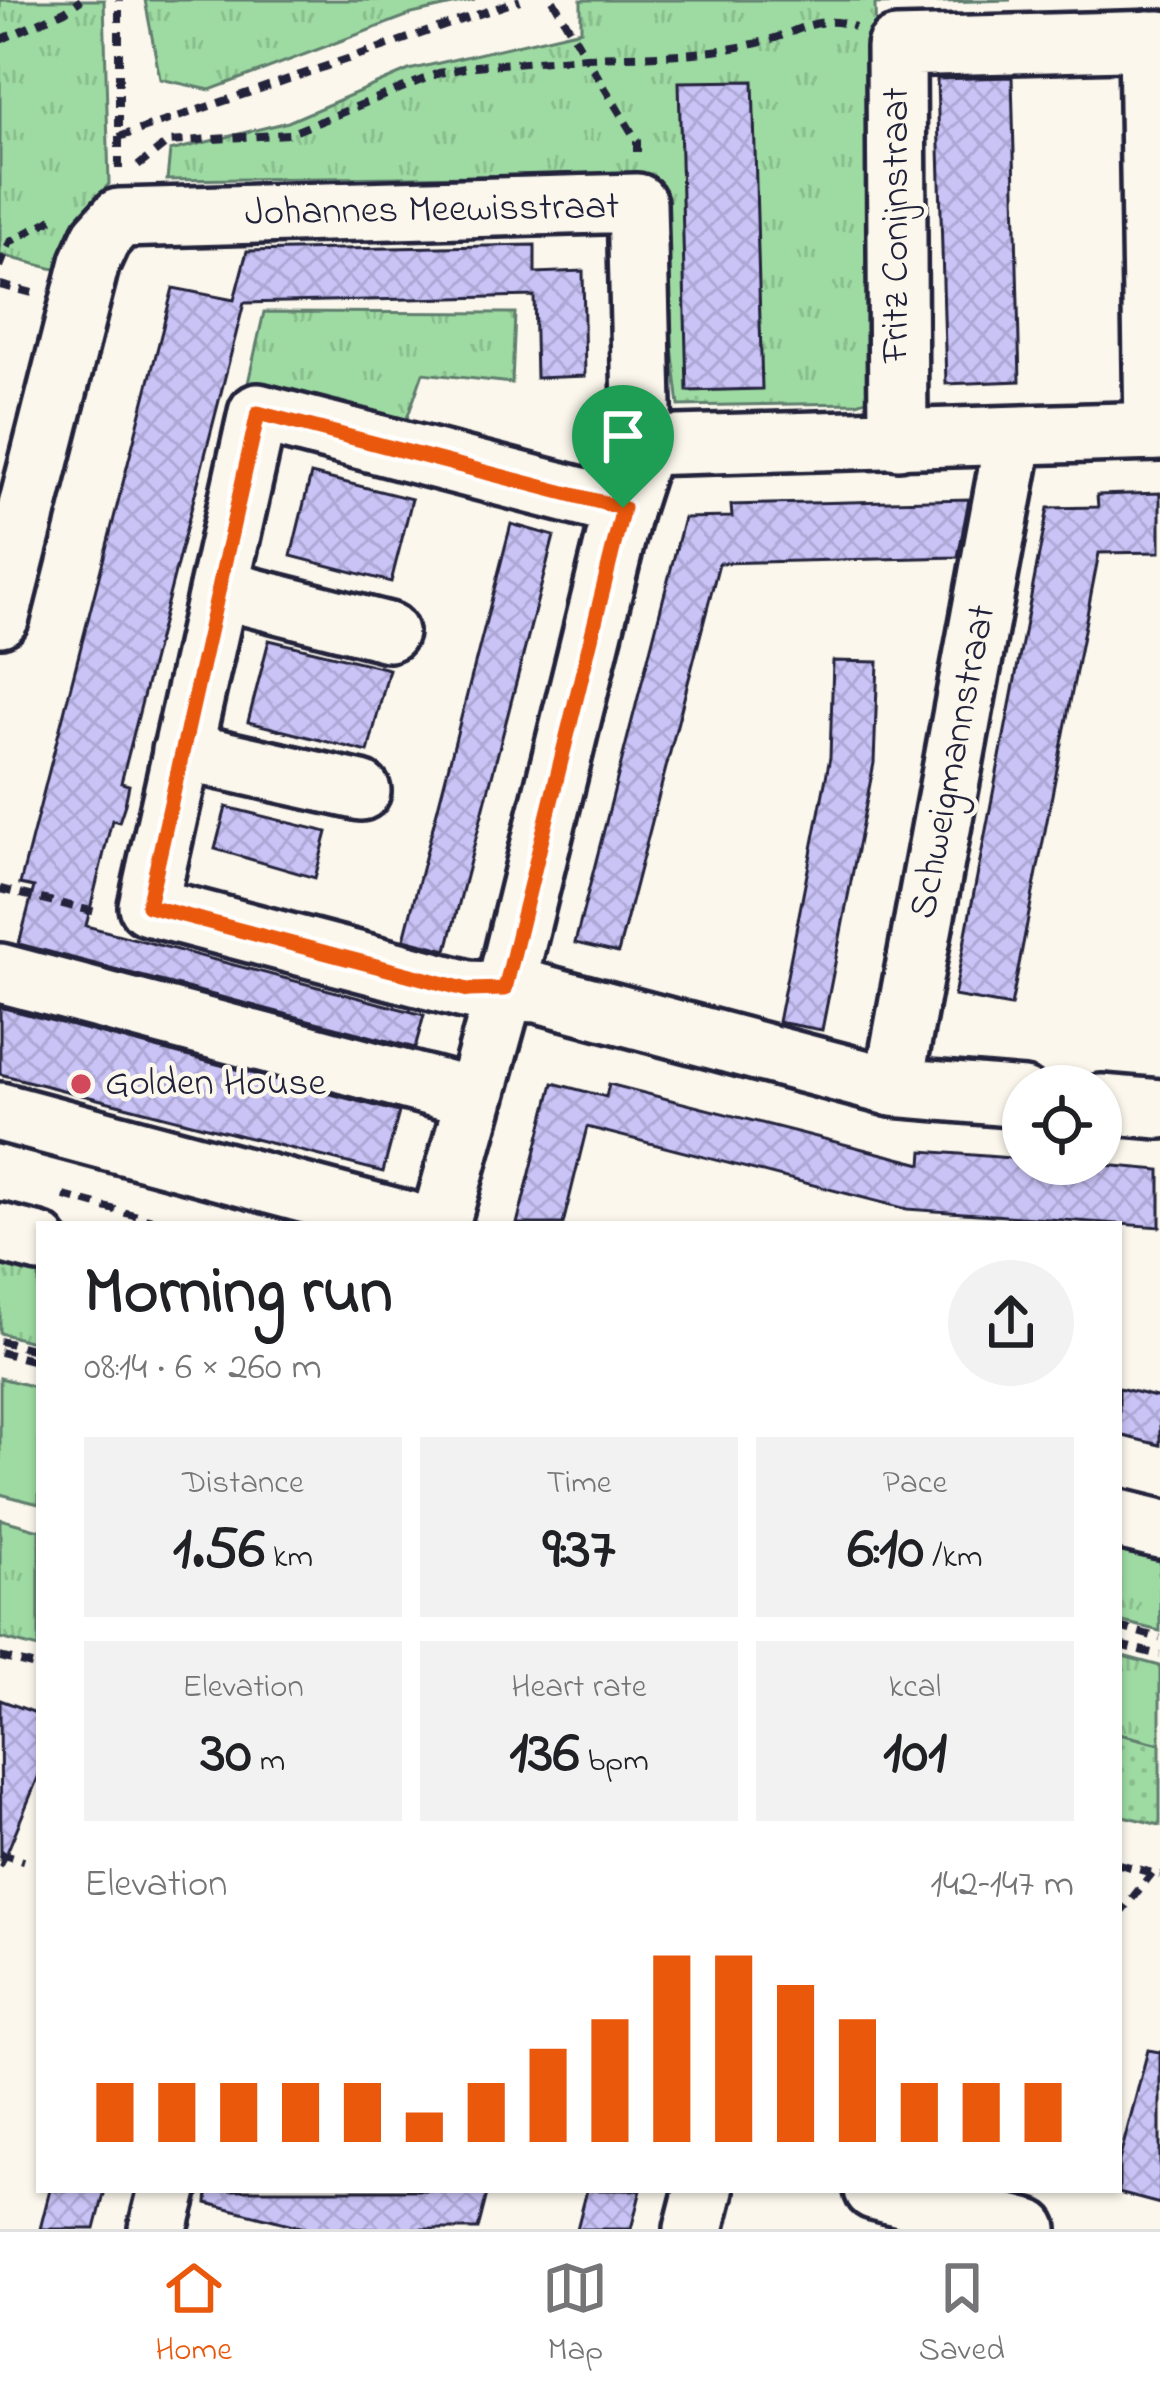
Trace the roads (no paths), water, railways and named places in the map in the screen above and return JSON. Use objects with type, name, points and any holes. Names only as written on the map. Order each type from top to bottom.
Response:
[{"type":"street","name":"Fritz Conijnstraat","points":[[643,446],[898,440],[1157,431],[1154,40],[896,47],[898,440]]},
{"type":"street","name":"Johannes Meewisstraat","points":[[0,616],[90,262],[119,200],[637,203],[643,446],[623,508],[505,989],[441,1221]]},
{"type":"street","points":[[623,508],[258,413],[148,906],[468,990],[538,993],[893,1087],[1002,1096]]},
{"type":"street","name":"Schweigmannstraat","points":[[893,1087],[1014,436]]},
{"type":"street","points":[[219,589],[388,632]]},
{"type":"street","points":[[182,751],[361,791]]},
{"type":"street","points":[[0,973],[475,1098]]},
{"type":"street","points":[[1122,1106],[1160,1109]]},
{"type":"street","points":[[0,1112],[408,1221]]},
{"type":"street","points":[[0,1233],[36,1224]]},
{"type":"street","points":[[1122,1520],[1160,1529]]},
{"type":"street","points":[[158,2229],[167,2193]]},
{"type":"street","points":[[694,2229],[703,2193]]},
{"type":"street","points":[[900,2193],[969,2201],[1028,2229]]},
{"type":"place","name":"Golden House","points":[[81,1084]]}]
